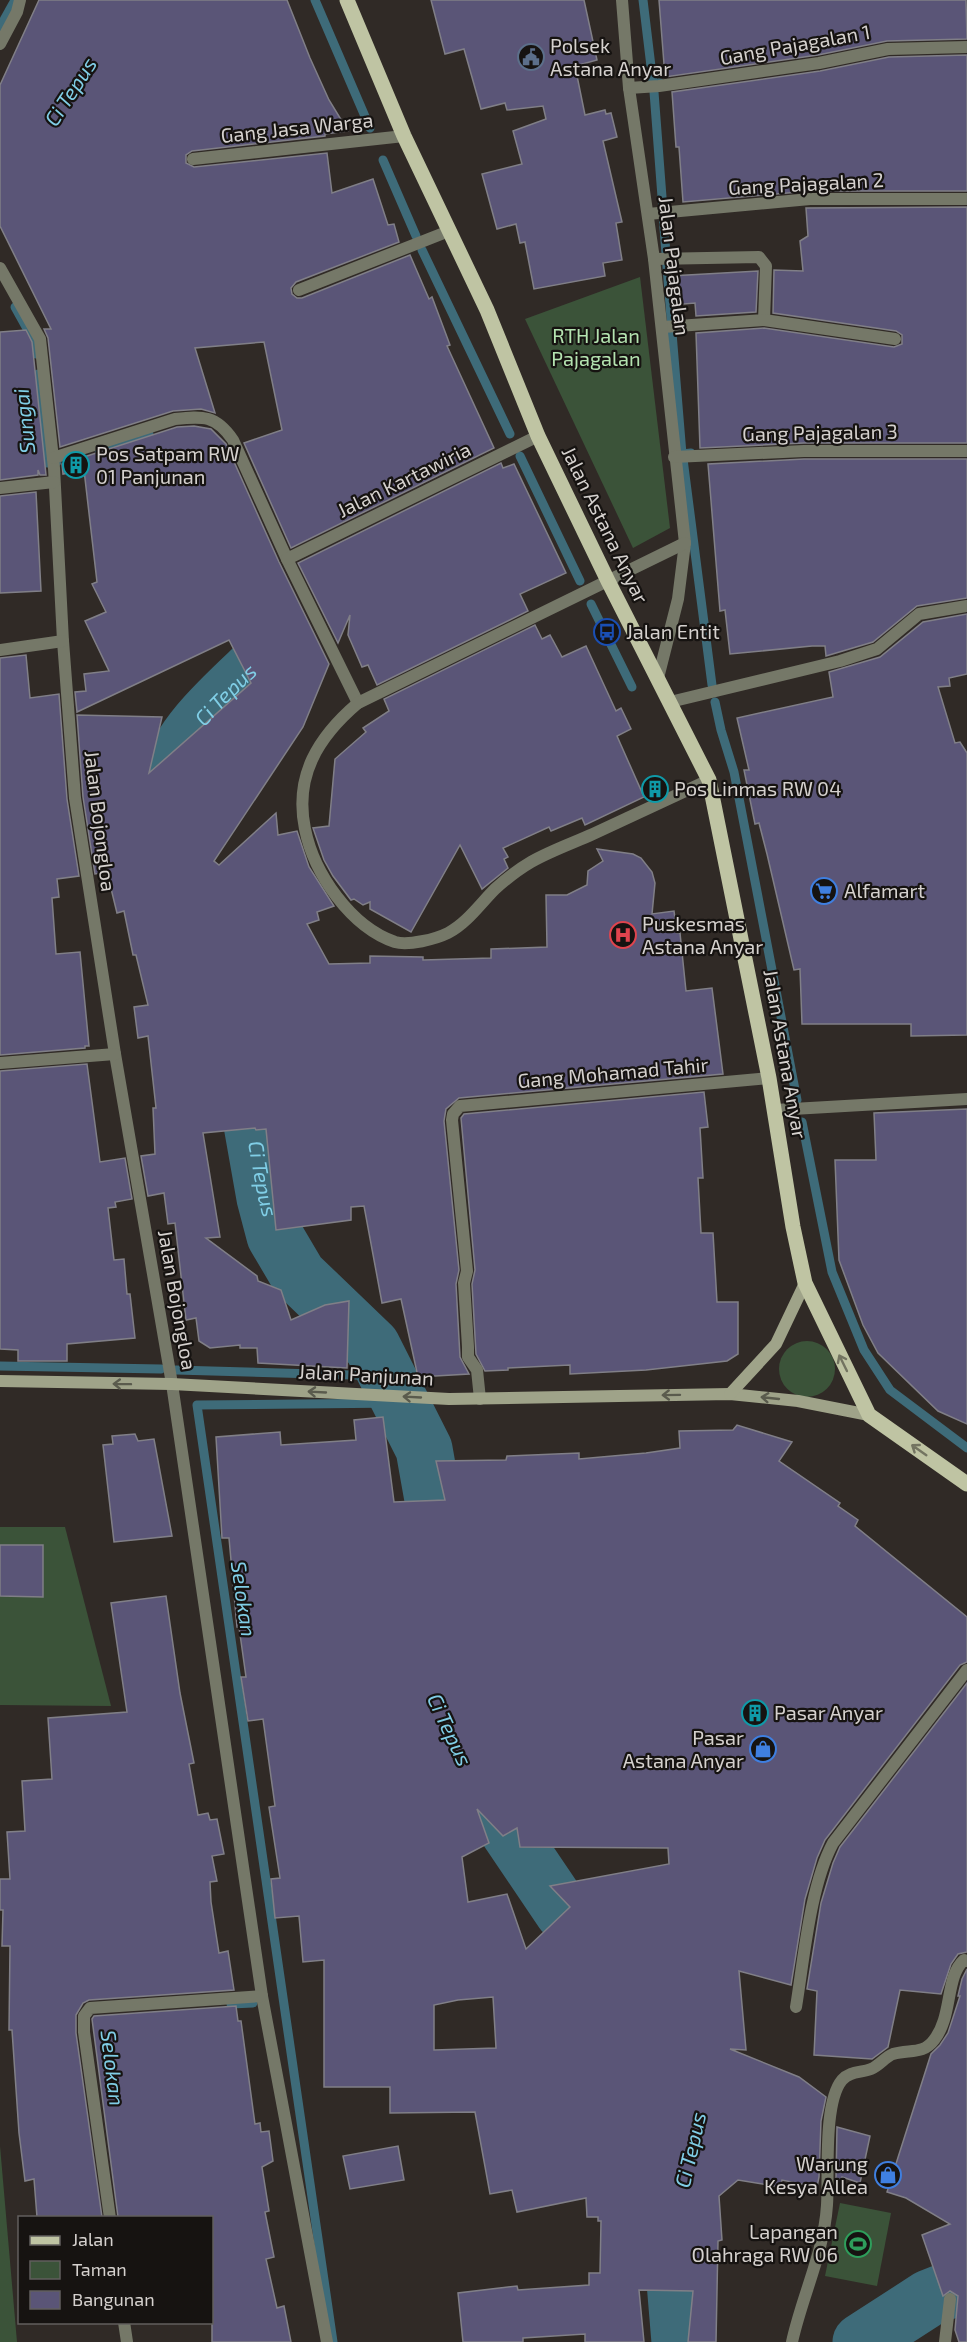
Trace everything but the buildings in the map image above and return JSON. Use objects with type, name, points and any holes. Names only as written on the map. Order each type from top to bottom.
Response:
[{"type":"main road","name":"Jalan Astana Anyar","points":[[347,0],[404,136],[487,310],[538,436],[608,581],[709,780],[769,1078],[793,1227],[806,1283],[869,1415],[967,1484]]},
{"type":"main road","points":[[730,1394],[776,1344],[806,1283]]},
{"type":"main road","name":"Jalan Panjunan","points":[[0,1381],[172,1384],[449,1399],[730,1394],[798,1401],[869,1415]]},
{"type":"street","points":[[1,41],[17,12],[20,0]]},
{"type":"street","name":"Jalan Pajagalan","points":[[622,0],[629,88],[658,213],[663,258],[663,327],[684,543],[678,599],[658,678]]},
{"type":"street","name":"Gang Pajagalan 1","points":[[629,88],[659,86],[819,63],[888,49],[967,47]]},
{"type":"street","name":"Gang Jasa Warga","points":[[193,159],[404,136]]},
{"type":"street","name":"Gang Pajagalan 2","points":[[658,213],[810,199],[967,200]]},
{"type":"street","points":[[299,290],[448,231]]},
{"type":"street","points":[[663,258],[759,257],[766,266],[764,320]]},
{"type":"street","name":"Jalan Bojongloa","points":[[0,268],[40,339],[53,463],[75,798],[115,1054],[172,1384],[262,1996],[327,2342]]},
{"type":"street","points":[[663,327],[764,320],[895,339]]},
{"type":"street","points":[[53,463],[175,419],[195,417],[213,419],[223,426],[233,440],[287,559],[358,703]]},
{"type":"street","name":"Jalan Kartawiria","points":[[287,559],[538,436]]},
{"type":"street","name":"Gang Pajagalan 3","points":[[674,457],[804,451],[967,451]]},
{"type":"street","points":[[0,488],[54,482]]},
{"type":"street","points":[[684,543],[358,703],[335,722],[311,762],[302,786],[301,811],[307,838],[327,885],[362,925],[397,942],[430,940],[450,932],[496,889],[530,862],[709,780]]},
{"type":"street","points":[[670,702],[877,649],[919,614],[967,606]]},
{"type":"street","points":[[0,650],[63,640]]},
{"type":"street","points":[[0,1063],[115,1054]]},
{"type":"street","name":"Gang Mohamad Tahir","points":[[480,1399],[477,1370],[468,1357],[464,1279],[467,1271],[452,1120],[453,1114],[460,1106],[769,1078]]},
{"type":"street","points":[[775,1110],[967,1099]]},
{"type":"street","points":[[796,2007],[810,1926],[826,1856],[840,1834],[967,1670]]},
{"type":"street","points":[[792,2342],[820,2253],[827,2206],[828,2147],[833,2100],[838,2086],[851,2073],[874,2068],[890,2055],[928,2048],[946,2018],[956,1967],[964,1960],[967,1961]]},
{"type":"street","points":[[110,2216],[84,2032],[84,2016],[90,2008],[262,1996]]},
{"type":"street","points":[[945,2342],[950,2299]]},
{"type":"street","points":[[124,2324],[127,2342]]},
{"type":"green space","name":"RTH Jalan Pajagalan","points":[[640,277],[670,528],[633,548],[525,319]]},
{"type":"green space","points":[[802,1341],[812,1341],[827,1349],[833,1358],[835,1369],[833,1380],[827,1389],[812,1397],[802,1397],[791,1392],[784,1385],[779,1374],[779,1364],[784,1353],[791,1346]]},
{"type":"green space","points":[[0,1527],[65,1527],[111,1706],[0,1705]]},
{"type":"green space","points":[[0,2146],[17,2342],[0,2342]]},
{"type":"green space","name":"Lapangan Olahraga RW 06","points":[[840,2203],[891,2213],[877,2286],[825,2276]]},
{"type":"waterway","points":[[315,0],[370,128]]},
{"type":"waterway","points":[[643,0],[653,83],[660,83]]},
{"type":"waterway","name":"Sungai","points":[[0,27],[14,2]]},
{"type":"waterway","points":[[654,92],[663,210]]},
{"type":"waterway","points":[[383,160],[416,236]]},
{"type":"waterway","points":[[663,215],[672,331]]},
{"type":"waterway","points":[[422,250],[510,434]]},
{"type":"waterway","name":"Sungai","points":[[15,307],[35,343],[36,354]]},
{"type":"waterway","points":[[672,333],[682,454],[691,453]]},
{"type":"waterway","name":"Sungai","points":[[38,374],[47,463],[57,462]]},
{"type":"waterway","name":"Sungai","points":[[99,450],[149,434]]},
{"type":"waterway","points":[[520,456],[580,581]]},
{"type":"waterway","points":[[683,459],[712,685]]},
{"type":"waterway","points":[[591,604],[632,687]]},
{"type":"waterway","name":"Ci Tepus","points":[[169,812],[169,779],[174,762],[183,745],[209,712],[267,655],[268,630],[258,608]]},
{"type":"waterway","points":[[715,702],[734,772],[797,1100]]},
{"type":"waterway","name":"Ci Tepus","points":[[239,1051],[265,1198],[275,1236],[298,1275],[372,1346],[424,1449],[447,1578]]},
{"type":"waterway","points":[[802,1122],[832,1272],[864,1350],[890,1390],[967,1448]]},
{"type":"waterway","points":[[0,1366],[161,1369]]},
{"type":"waterway","points":[[176,1370],[387,1376]]},
{"type":"waterway","name":"Selokan","points":[[333,2342],[197,1405],[401,1403]]},
{"type":"waterway","name":"Ci Tepus","points":[[465,1767],[563,1912],[625,1964]]},
{"type":"waterway","name":"Selokan","points":[[231,2004],[253,2003]]},
{"type":"waterway","name":"Ci Tepus","points":[[676,2212],[671,2234],[680,2342]]},
{"type":"waterway","points":[[861,2342],[929,2298],[967,2283]]},
{"type":"place","name":"Polsek Astana Anyar","points":[[531,57]]},
{"type":"place","name":"Pos Satpam RW 01 Panjunan","points":[[76,465]]},
{"type":"place","name":"Jalan Entit","points":[[607,632]]},
{"type":"place","name":"Pos Linmas RW 04","points":[[655,789]]},
{"type":"place","name":"Alfamart","points":[[824,891]]},
{"type":"place","name":"Puskesmas Astana Anyar","points":[[623,935]]},
{"type":"place","name":"Pasar Anyar","points":[[755,1713]]},
{"type":"place","name":"Pasar Astana Anyar","points":[[763,1749]]},
{"type":"place","name":"Warung Kesya Allea","points":[[888,2175]]},
{"type":"place","name":"Lapangan Olahraga RW 06","points":[[858,2244]]}]
